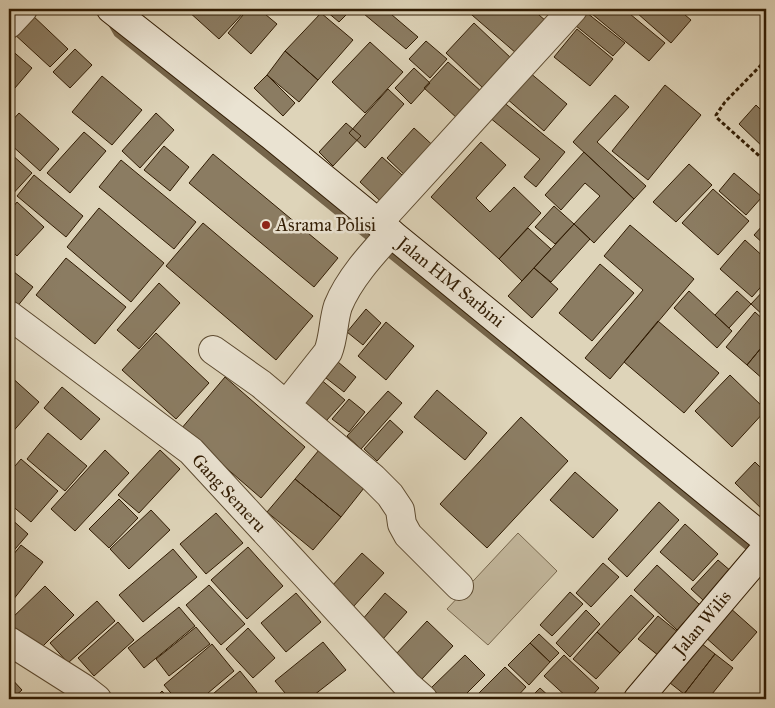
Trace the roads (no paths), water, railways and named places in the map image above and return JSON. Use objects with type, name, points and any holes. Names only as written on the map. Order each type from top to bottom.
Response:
[{"type":"street","points":[[9,24],[23,9]]},
{"type":"street","points":[[286,405],[328,352],[338,306],[349,284],[385,232],[573,9]]},
{"type":"street","name":"Jalan HM Sarbini","points":[[124,12],[763,549]]},
{"type":"street","name":"Gang Semeru","points":[[9,315],[191,451],[407,694]]},
{"type":"street","points":[[213,350],[286,405],[373,478],[390,495],[400,510],[402,524],[408,535],[459,586]]},
{"type":"street","name":"Jalan Wilis","points":[[638,699],[763,549]]},
{"type":"street","points":[[9,641],[97,699]]},
{"type":"waterway","points":[[111,21],[118,33],[596,420],[758,554]]},
{"type":"place","name":"Asrama Polisi","points":[[266,225]]}]
